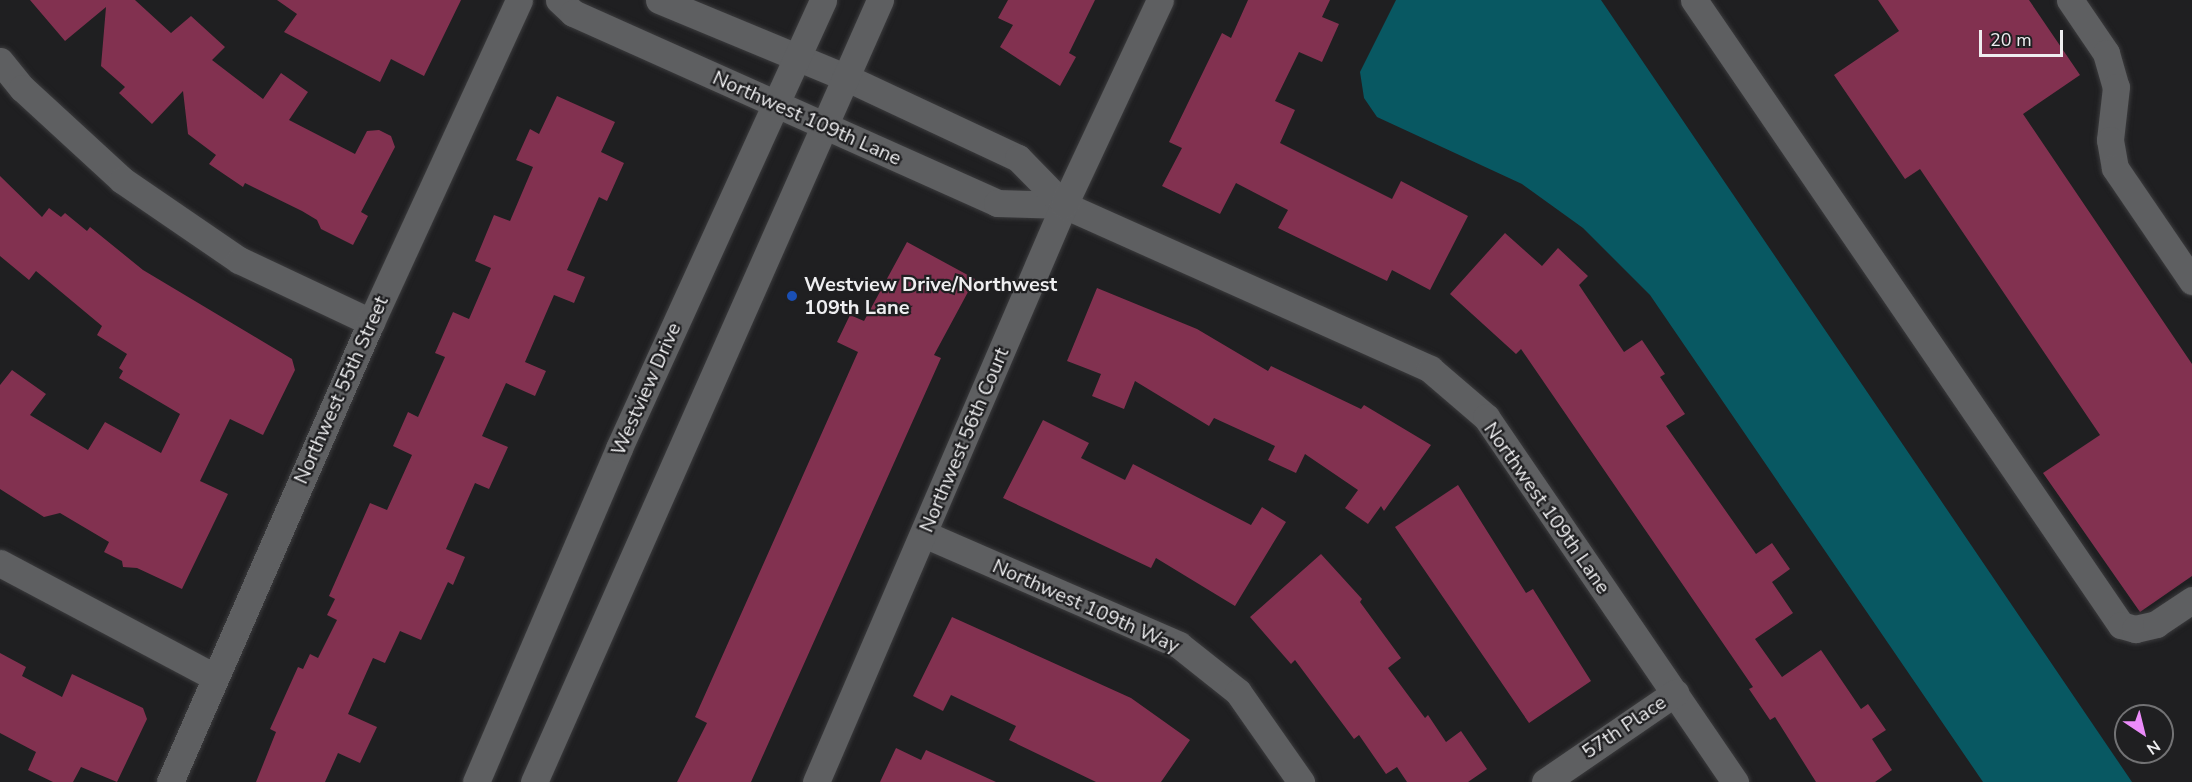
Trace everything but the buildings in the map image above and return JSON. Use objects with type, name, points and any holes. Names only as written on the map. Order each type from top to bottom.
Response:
[{"type":"street","name":"Northwest 55th Street","points":[[170,782],[370,322],[519,0]]},
{"type":"street","name":"Northwest 109th Lane","points":[[559,0],[573,14],[997,203],[1064,205]]},
{"type":"street","name":"Northwest 109th Lane","points":[[659,0],[845,77],[1018,158],[1064,205],[1430,369],[1486,417],[1736,782]]},
{"type":"street","name":"Westview Drive","points":[[476,782],[774,103],[823,0]]},
{"type":"street","points":[[534,782],[880,0]]},
{"type":"street","name":"Northwest 56th Court","points":[[816,782],[1064,205],[1160,0]]},
{"type":"street","points":[[1694,0],[2121,625],[2135,629],[2156,624],[2192,600]]},
{"type":"street","points":[[2070,0],[2106,53],[2116,87],[2110,140],[2115,168],[2192,281]]},
{"type":"street","points":[[0,61],[22,88],[122,180],[239,260],[370,322]]},
{"type":"street","name":"Northwest 109th Way","points":[[924,534],[1179,645],[1238,692],[1301,782]]},
{"type":"street","points":[[0,563],[214,677]]},
{"type":"street","name":"57th Place","points":[[1545,782],[1675,693]]},
{"type":"water","points":[[1396,0],[1601,0],[2114,755],[2114,764],[2120,764],[2132,782],[1983,782],[1650,295],[1583,228],[1522,184],[1377,117],[1364,98],[1360,72]]},
{"type":"place","name":"Westview Drive/Northwest 109th Lane","points":[[792,296]]}]
